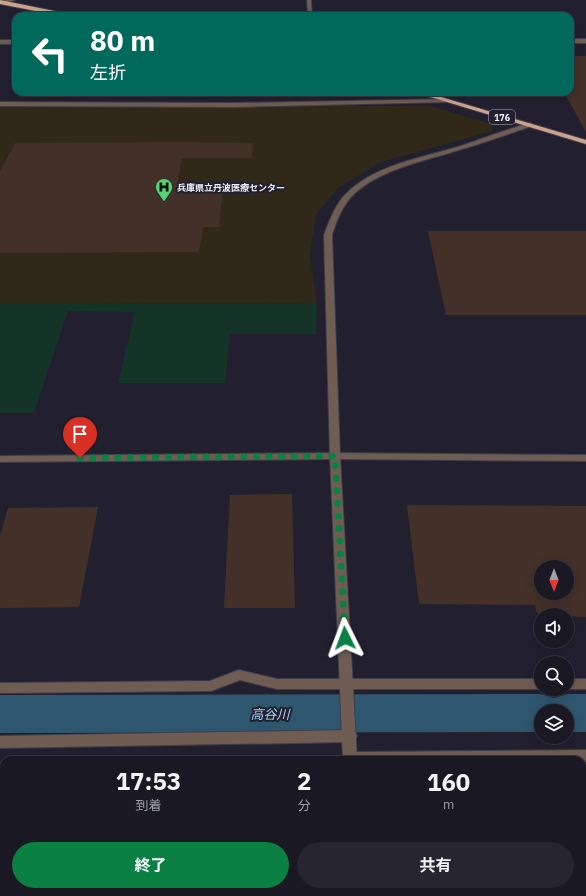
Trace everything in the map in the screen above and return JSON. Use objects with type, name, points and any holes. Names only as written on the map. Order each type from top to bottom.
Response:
[{"type":"highway","points":[[2,2],[50,12]]},
{"type":"highway","name":"176","points":[[431,96],[586,142]]},
{"type":"street","points":[[2,2],[13,0]]},
{"type":"street","points":[[308,0],[310,12]]},
{"type":"street","points":[[574,41],[586,41]]},
{"type":"street","points":[[0,42],[12,42]]},
{"type":"street","points":[[0,104],[235,106],[448,101]]},
{"type":"street","points":[[350,756],[348,690],[335,456],[328,235],[334,215],[345,199],[357,188],[378,176],[413,162],[530,125]]},
{"type":"street","points":[[0,459],[335,456],[586,458]]},
{"type":"street","points":[[0,688],[211,686],[239,675],[277,684],[348,690],[534,684]]},
{"type":"street","points":[[574,684],[586,684]]},
{"type":"street","points":[[0,742],[350,736]]},
{"type":"shaded area","name":"兵庫県立丹波医療センター","points":[[0,106],[431,106],[491,124],[493,131],[381,162],[338,188],[316,215],[310,255],[317,304],[0,303]]},
{"type":"green space","points":[[0,303],[317,304],[316,334],[230,334],[225,383],[118,383],[135,312],[68,311],[34,413],[0,413]]},
{"type":"building","points":[[574,56],[586,56],[586,132],[566,96],[574,96]]},
{"type":"building","points":[[15,143],[253,143],[252,158],[182,158],[176,191],[223,191],[219,227],[203,227],[199,252],[0,253],[0,172]]},
{"type":"building","points":[[428,231],[586,231],[586,315],[446,315]]},
{"type":"building","points":[[292,494],[295,608],[224,608],[230,495]]},
{"type":"building","points":[[407,505],[586,506],[586,617],[574,616],[574,608],[536,608],[535,605],[419,604]]},
{"type":"building","points":[[98,507],[79,607],[0,608],[0,536],[8,508]]},
{"type":"waterway","name":"高谷川","points":[[0,714],[534,713]]},
{"type":"waterway","name":"高谷川","points":[[574,713],[586,713]]},
{"type":"place","name":"兵庫県立丹波医療センター","points":[[164,202]]},
{"type":"route","points":[[80,458],[335,456],[345,638]]}]
